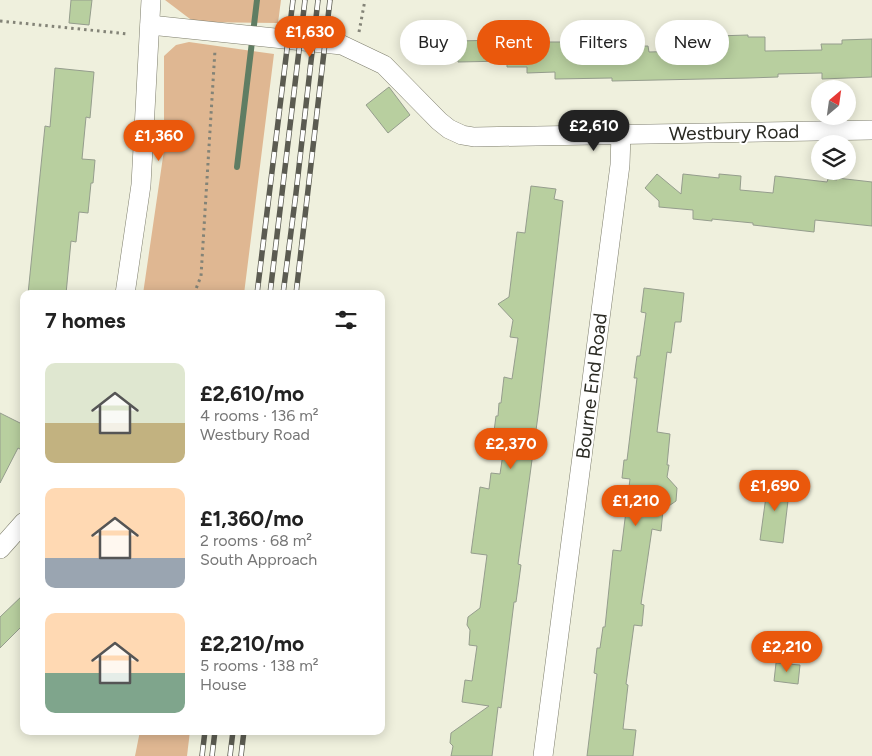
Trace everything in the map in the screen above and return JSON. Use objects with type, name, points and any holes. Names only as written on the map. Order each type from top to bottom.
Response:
[{"type":"street","points":[[126,290],[141,184],[151,0]]},
{"type":"street","name":"Westbury Road","points":[[150,25],[342,45],[356,50],[384,66],[449,129],[462,135],[474,137],[872,130]]},
{"type":"street","name":"Bourne End Road","points":[[543,756],[620,165],[620,134]]},
{"type":"street","points":[[0,549],[20,526]]},
{"type":"path","points":[[356,50],[365,0]]},
{"type":"path","points":[[0,21],[132,34],[150,25]]},
{"type":"path","points":[[196,290],[201,276],[216,32]]},
{"type":"shaded area","points":[[165,0],[281,0],[278,23],[194,22]]},
{"type":"shaded area","points":[[189,42],[274,54],[244,290],[144,290],[164,150],[164,56],[176,45]]},
{"type":"shaded area","points":[[139,735],[190,735],[187,756],[135,756]]},
{"type":"building","points":[[71,0],[92,0],[89,25],[69,23]]},
{"type":"building","points":[[729,36],[765,37],[765,51],[822,50],[821,44],[842,44],[842,40],[872,39],[872,77],[822,79],[822,73],[778,74],[778,77],[612,81],[612,78],[555,79],[555,72],[527,73],[527,67],[507,67],[507,65],[550,65],[550,42],[560,42],[560,65],[645,65],[645,46],[648,46],[649,52],[655,52],[655,65],[729,65]]},
{"type":"building","points":[[467,41],[477,41],[477,62],[467,62]]},
{"type":"building","points":[[55,68],[94,72],[90,118],[86,117],[82,159],[95,160],[93,183],[91,183],[88,213],[79,212],[76,242],[71,241],[66,290],[28,290],[45,126],[50,127]]},
{"type":"building","points":[[389,87],[410,115],[388,133],[366,105]]},
{"type":"building","points":[[657,174],[681,194],[683,174],[719,178],[719,174],[741,176],[740,190],[773,193],[775,176],[827,182],[828,180],[854,180],[872,182],[872,226],[815,220],[814,232],[753,225],[753,223],[693,219],[693,210],[659,207],[659,201],[645,188]]},
{"type":"building","points":[[531,186],[556,189],[554,199],[563,201],[539,408],[518,564],[521,565],[516,602],[514,602],[501,708],[498,707],[492,756],[451,756],[453,746],[450,743],[451,733],[489,706],[462,702],[465,680],[472,681],[477,646],[469,645],[470,630],[467,625],[468,617],[480,608],[487,555],[471,553],[480,487],[489,489],[491,473],[500,474],[505,440],[493,439],[496,416],[498,416],[499,403],[501,403],[504,377],[512,379],[518,338],[510,337],[513,320],[498,304],[509,297],[517,232],[525,233]]},
{"type":"building","points":[[644,288],[684,293],[681,322],[675,322],[671,353],[667,352],[657,432],[670,434],[667,477],[677,488],[676,501],[663,510],[661,531],[652,529],[641,604],[644,605],[642,626],[634,625],[626,684],[628,685],[623,729],[636,730],[633,756],[587,756],[597,674],[594,673],[597,648],[600,648],[603,627],[605,627],[613,550],[621,551],[630,479],[622,478],[624,460],[627,460],[637,378],[634,378],[637,356],[640,356],[646,313],[641,312]]},
{"type":"building","points":[[0,413],[20,423],[20,449],[18,448],[0,483]]},
{"type":"building","points":[[768,482],[790,484],[783,543],[760,540]]},
{"type":"building","points":[[20,598],[20,628],[0,648],[0,617]]},
{"type":"building","points":[[776,663],[800,665],[798,684],[774,681]]},
{"type":"waterway","points":[[237,167],[257,0]]},
{"type":"railway","points":[[257,290],[293,0]]},
{"type":"railway","points":[[270,290],[305,0]]},
{"type":"railway","points":[[284,290],[318,0]]},
{"type":"railway","points":[[296,290],[330,0]]},
{"type":"railway","points":[[202,756],[205,735]]},
{"type":"railway","points":[[212,756],[215,735]]},
{"type":"railway","points":[[230,756],[233,735]]},
{"type":"railway","points":[[241,756],[244,735]]}]
